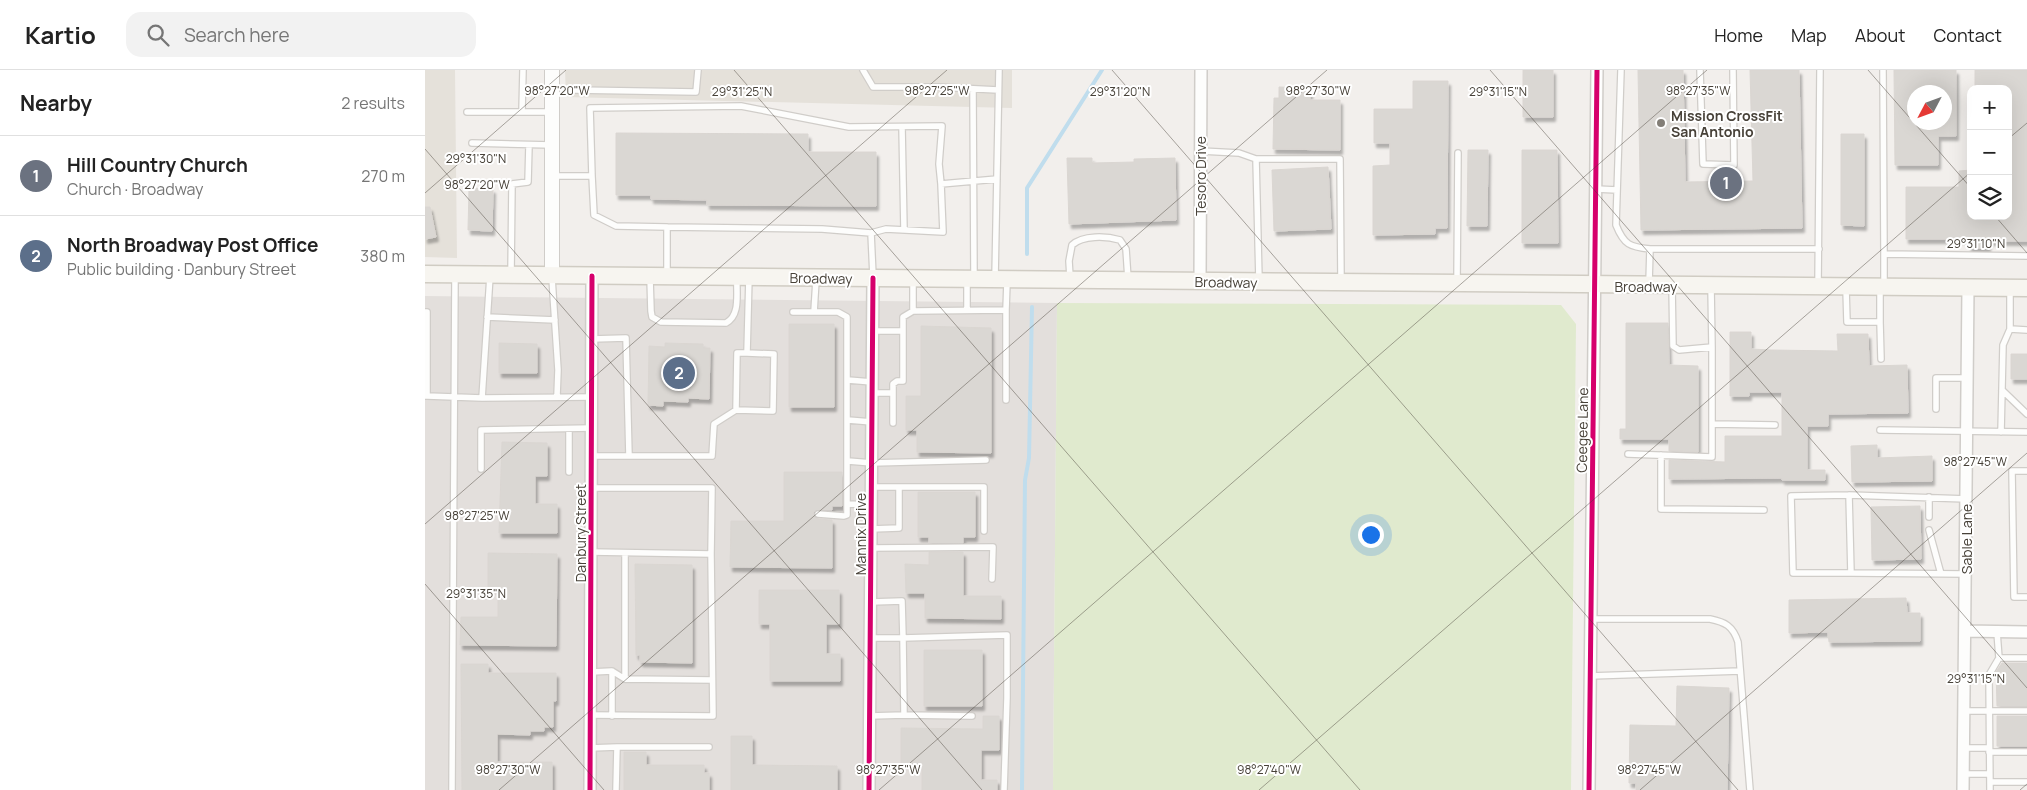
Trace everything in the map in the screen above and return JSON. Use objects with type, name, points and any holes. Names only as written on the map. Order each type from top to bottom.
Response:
[{"type":"main road","name":"Broadway","points":[[425,274],[2027,288]]},
{"type":"street","points":[[552,70],[552,276]]},
{"type":"street","name":"Tesoro Drive","points":[[1199,281],[1201,70]]},
{"type":"street","name":"Ceegee Lane","points":[[1589,790],[1597,70]]},
{"type":"street","name":"Danbury Street","points":[[590,790],[592,276]]},
{"type":"street","name":"Mannix Drive","points":[[869,790],[873,278]]},
{"type":"street","name":"Sable Lane","points":[[1963,790],[1968,288]]},
{"type":"street","points":[[1966,631],[2027,632]]},
{"type":"lane","points":[[522,111],[523,70]]},
{"type":"lane","points":[[574,90],[695,92],[698,70]]},
{"type":"lane","points":[[863,70],[873,87],[939,87],[998,90]]},
{"type":"lane","points":[[999,70],[997,179],[1001,280],[1006,310],[1006,400]]},
{"type":"lane","points":[[1621,70],[1616,226],[1620,235],[1630,246],[1650,249],[1819,249]]},
{"type":"lane","points":[[1700,70],[1703,164],[1734,165],[1733,70]]},
{"type":"lane","points":[[1818,287],[1820,70]]},
{"type":"lane","points":[[1881,359],[1880,322],[1884,254],[1883,70]]},
{"type":"lane","points":[[967,310],[974,181],[973,90]]},
{"type":"lane","points":[[741,106],[849,127],[942,126],[939,164],[943,232],[886,229],[871,233],[823,229],[616,226],[594,216],[592,176],[590,108],[741,106]]},
{"type":"lane","points":[[467,112],[552,112]]},
{"type":"lane","points":[[902,126],[903,230]]},
{"type":"lane","points":[[472,143],[552,144]]},
{"type":"lane","points":[[511,275],[513,184],[528,182],[529,145]]},
{"type":"lane","points":[[1201,151],[1239,153],[1256,159],[1340,159],[1341,283]]},
{"type":"lane","points":[[1457,284],[1458,153]]},
{"type":"lane","points":[[1256,159],[1259,282]]},
{"type":"lane","points":[[552,176],[592,176]]},
{"type":"lane","points":[[941,184],[997,179]]},
{"type":"lane","points":[[1596,189],[1617,190]]},
{"type":"lane","points":[[667,228],[667,276]]},
{"type":"lane","points":[[871,233],[873,278]]},
{"type":"lane","points":[[1070,280],[1069,261],[1072,246],[1078,240],[1109,237],[1120,240],[1126,249],[1129,281]]},
{"type":"lane","points":[[1649,286],[1650,249]]},
{"type":"lane","points":[[1884,254],[2027,256]]},
{"type":"lane","points":[[452,790],[455,274]]},
{"type":"lane","points":[[482,398],[490,275]]},
{"type":"lane","points":[[552,276],[558,370],[557,396]]},
{"type":"lane","points":[[650,276],[652,317],[661,322],[726,323],[732,320],[736,313],[743,277]]},
{"type":"lane","points":[[743,277],[747,353]]},
{"type":"lane","points":[[814,312],[817,278]]},
{"type":"lane","points":[[913,279],[913,311]]},
{"type":"lane","points":[[1672,286],[1673,346],[1679,350],[1712,347]]},
{"type":"lane","points":[[1628,454],[1712,457],[1711,286]]},
{"type":"lane","points":[[1846,287],[1847,322],[1880,322]]},
{"type":"lane","points":[[2001,432],[2003,345],[2010,329],[2010,288]]},
{"type":"lane","points":[[893,423],[893,384],[897,381],[903,381],[903,317],[913,311],[1006,310]]},
{"type":"lane","points":[[425,312],[427,312],[426,396],[482,398],[592,396]]},
{"type":"lane","points":[[793,312],[838,312],[845,314],[847,317],[847,515],[818,514]]},
{"type":"lane","points":[[487,317],[555,320]]},
{"type":"lane","points":[[2010,329],[2027,330]]},
{"type":"lane","points":[[873,331],[902,331]]},
{"type":"lane","points":[[592,339],[626,338],[629,456]]},
{"type":"lane","points":[[592,456],[711,456],[714,424],[735,410],[773,411],[774,354],[737,353],[735,410]]},
{"type":"lane","points":[[1936,409],[1936,378],[1967,378]]},
{"type":"lane","points":[[848,380],[893,393]]},
{"type":"lane","points":[[2002,390],[2027,414]]},
{"type":"lane","points":[[848,420],[872,422]]},
{"type":"lane","points":[[1712,424],[1775,425]]},
{"type":"lane","points":[[569,428],[569,472]]},
{"type":"lane","points":[[481,469],[481,430],[592,428]]},
{"type":"lane","points":[[1880,430],[2027,432]]},
{"type":"lane","points":[[1661,456],[1661,509],[1764,510]]},
{"type":"lane","points":[[848,461],[987,460]]},
{"type":"lane","points":[[2027,471],[2012,471],[2014,597],[2027,597]]},
{"type":"lane","points":[[872,487],[984,487],[984,531]]},
{"type":"lane","points":[[871,529],[899,528],[899,487]]},
{"type":"lane","points":[[590,715],[713,716],[712,488],[591,488]]},
{"type":"lane","points":[[1966,574],[1793,573],[1791,496],[1849,495],[1967,499]]},
{"type":"lane","points":[[1849,495],[1851,573]]},
{"type":"lane","points":[[1929,497],[1929,517]]},
{"type":"lane","points":[[847,504],[871,505]]},
{"type":"lane","points":[[1929,530],[1941,574]]},
{"type":"lane","points":[[871,548],[993,547],[992,579]]},
{"type":"lane","points":[[591,552],[711,554]]},
{"type":"lane","points":[[625,553],[625,680]]},
{"type":"lane","points":[[871,602],[902,601],[904,715]]},
{"type":"lane","points":[[1591,619],[1710,619],[1722,622],[1735,632],[1738,642],[1750,790]]},
{"type":"lane","points":[[1990,790],[1989,674],[1999,658],[1997,632]]},
{"type":"lane","points":[[871,638],[1007,635],[1004,790]]},
{"type":"lane","points":[[1999,658],[2027,658]]},
{"type":"lane","points":[[591,672],[612,671],[625,680],[712,680]]},
{"type":"lane","points":[[612,671],[612,716]]},
{"type":"lane","points":[[1590,676],[1740,671]]},
{"type":"lane","points":[[1964,711],[2027,711]]},
{"type":"lane","points":[[870,716],[972,716]]},
{"type":"lane","points":[[591,748],[709,746]]},
{"type":"lane","points":[[616,790],[617,747]]},
{"type":"lane","points":[[1963,748],[2027,752]]},
{"type":"lane","points":[[1963,774],[1989,774]]},
{"type":"lane","points":[[1990,782],[2027,782]]},
{"type":"shaded area","points":[[425,70],[455,70],[457,258],[425,257]]},
{"type":"shaded area","points":[[565,70],[1012,70],[1012,108],[566,97]]},
{"type":"shaded area","points":[[425,296],[1057,303],[1053,790],[425,790]]},
{"type":"green space","points":[[1057,303],[1561,305],[1576,324],[1571,790],[1053,790]]},
{"type":"building","points":[[1523,70],[1553,70],[1553,117],[1523,117]]},
{"type":"building","points":[[1638,70],[1683,70],[1685,182],[1753,181],[1750,70],[1799,70],[1802,228],[1641,230]]},
{"type":"building","points":[[1894,70],[1956,70],[1956,136],[1938,136],[1938,165],[1895,165]]},
{"type":"building","points":[[1975,70],[2027,70],[2027,241],[1988,241],[1988,248],[1969,248],[1969,239],[1906,239],[1906,187],[1959,187],[1959,171],[1967,170],[1967,220],[2012,220],[2012,85],[1975,85]]},
{"type":"building","points":[[1413,81],[1448,81],[1447,228],[1435,228],[1435,234],[1373,235],[1373,166],[1390,165],[1390,143],[1374,143],[1374,109],[1413,109]]},
{"type":"building","points":[[1279,87],[1310,88],[1310,100],[1340,100],[1340,150],[1273,149],[1274,98],[1279,98]]},
{"type":"building","points":[[616,133],[808,134],[808,152],[876,152],[876,206],[707,205],[707,200],[651,199],[651,195],[616,195]]},
{"type":"building","points":[[1841,134],[1864,134],[1864,226],[1841,225]]},
{"type":"building","points":[[1468,150],[1488,150],[1487,226],[1467,226]]},
{"type":"building","points":[[1522,150],[1557,150],[1558,243],[1522,243]]},
{"type":"building","points":[[1067,158],[1092,158],[1092,163],[1134,162],[1134,159],[1175,158],[1176,220],[1069,224]]},
{"type":"building","points":[[1328,167],[1331,229],[1274,231],[1272,170]]},
{"type":"building","points":[[469,188],[493,189],[492,231],[468,230]]},
{"type":"building","points":[[425,207],[430,207],[436,237],[425,239]]},
{"type":"building","points":[[1626,323],[1668,323],[1669,365],[1698,366],[1698,452],[1669,451],[1669,439],[1620,439],[1620,429],[1626,429]]},
{"type":"building","points":[[789,324],[834,324],[834,407],[789,407]]},
{"type":"building","points":[[921,326],[991,328],[991,453],[917,452],[917,430],[906,430],[906,396],[921,396]]},
{"type":"building","points":[[1730,332],[1751,332],[1751,349],[1838,351],[1837,334],[1868,334],[1869,366],[1907,365],[1908,413],[1828,414],[1828,426],[1807,426],[1807,470],[1825,470],[1825,480],[1782,480],[1782,478],[1669,479],[1669,460],[1725,462],[1725,436],[1782,436],[1782,392],[1749,392],[1749,396],[1730,396]]},
{"type":"building","points":[[499,343],[537,344],[537,373],[499,373]]},
{"type":"building","points":[[665,343],[703,344],[703,348],[710,348],[709,399],[688,398],[688,402],[663,401],[663,406],[648,405],[649,346],[665,347]]},
{"type":"building","points":[[2011,354],[2027,354],[2027,379],[2011,379]]},
{"type":"building","points":[[502,442],[547,443],[547,476],[535,476],[535,504],[557,504],[557,533],[499,533]]},
{"type":"building","points":[[1877,445],[1877,458],[1932,456],[1932,481],[1852,482],[1851,446]]},
{"type":"building","points":[[784,472],[842,472],[842,506],[832,506],[832,510],[816,510],[813,513],[817,519],[832,520],[832,568],[730,567],[731,521],[784,521]]},
{"type":"building","points":[[918,492],[975,492],[975,537],[963,537],[963,543],[929,543],[929,537],[918,537]]},
{"type":"building","points":[[1920,506],[1921,559],[1872,560],[1871,507]]},
{"type":"building","points":[[929,552],[963,552],[963,596],[1001,596],[1001,619],[925,618],[925,593],[906,593],[905,564],[929,565]]},
{"type":"building","points":[[488,553],[557,554],[556,646],[460,645],[461,617],[498,617],[498,588],[488,588]]},
{"type":"building","points":[[635,564],[692,565],[692,663],[640,662],[640,655],[636,655]]},
{"type":"building","points":[[759,590],[839,590],[839,624],[826,624],[826,654],[840,654],[840,681],[770,681],[770,624],[759,624]]},
{"type":"building","points":[[1906,598],[1907,613],[1920,613],[1920,641],[1829,642],[1828,632],[1789,633],[1789,600]]},
{"type":"building","points":[[924,650],[982,650],[982,706],[924,706]]},
{"type":"building","points":[[2002,663],[2027,663],[2027,706],[1997,706],[1996,672]]},
{"type":"building","points":[[461,664],[488,664],[488,673],[556,673],[556,701],[553,701],[553,727],[544,727],[544,731],[530,731],[530,735],[497,734],[497,762],[552,762],[552,790],[462,790]]},
{"type":"building","points":[[1677,686],[1729,688],[1727,790],[1636,790],[1636,783],[1629,783],[1630,725],[1676,726]]},
{"type":"building","points":[[983,716],[999,716],[999,750],[981,750],[981,780],[997,780],[997,790],[922,790],[922,763],[901,763],[901,728],[983,729]]},
{"type":"building","points":[[1997,716],[2027,716],[2027,746],[1997,746]]},
{"type":"building","points":[[731,736],[752,736],[752,765],[837,766],[837,790],[731,790]]},
{"type":"building","points":[[624,752],[646,752],[646,765],[704,765],[704,773],[709,773],[709,790],[624,790]]},
{"type":"waterway","points":[[1027,254],[1027,188],[1102,70]]},
{"type":"waterway","points":[[1022,790],[1025,480],[1029,458],[1032,307]]},
{"type":"cycle path","points":[[1589,790],[1597,70]]},
{"type":"cycle path","points":[[590,790],[592,276]]},
{"type":"cycle path","points":[[869,790],[873,278]]},
{"type":"place","name":"Mission CrossFit San Antonio","points":[[1661,123]]},
{"type":"place","name":"Hill Country Church","points":[[1726,183]]},
{"type":"place","name":"North Broadway Post Office","points":[[679,373]]}]
